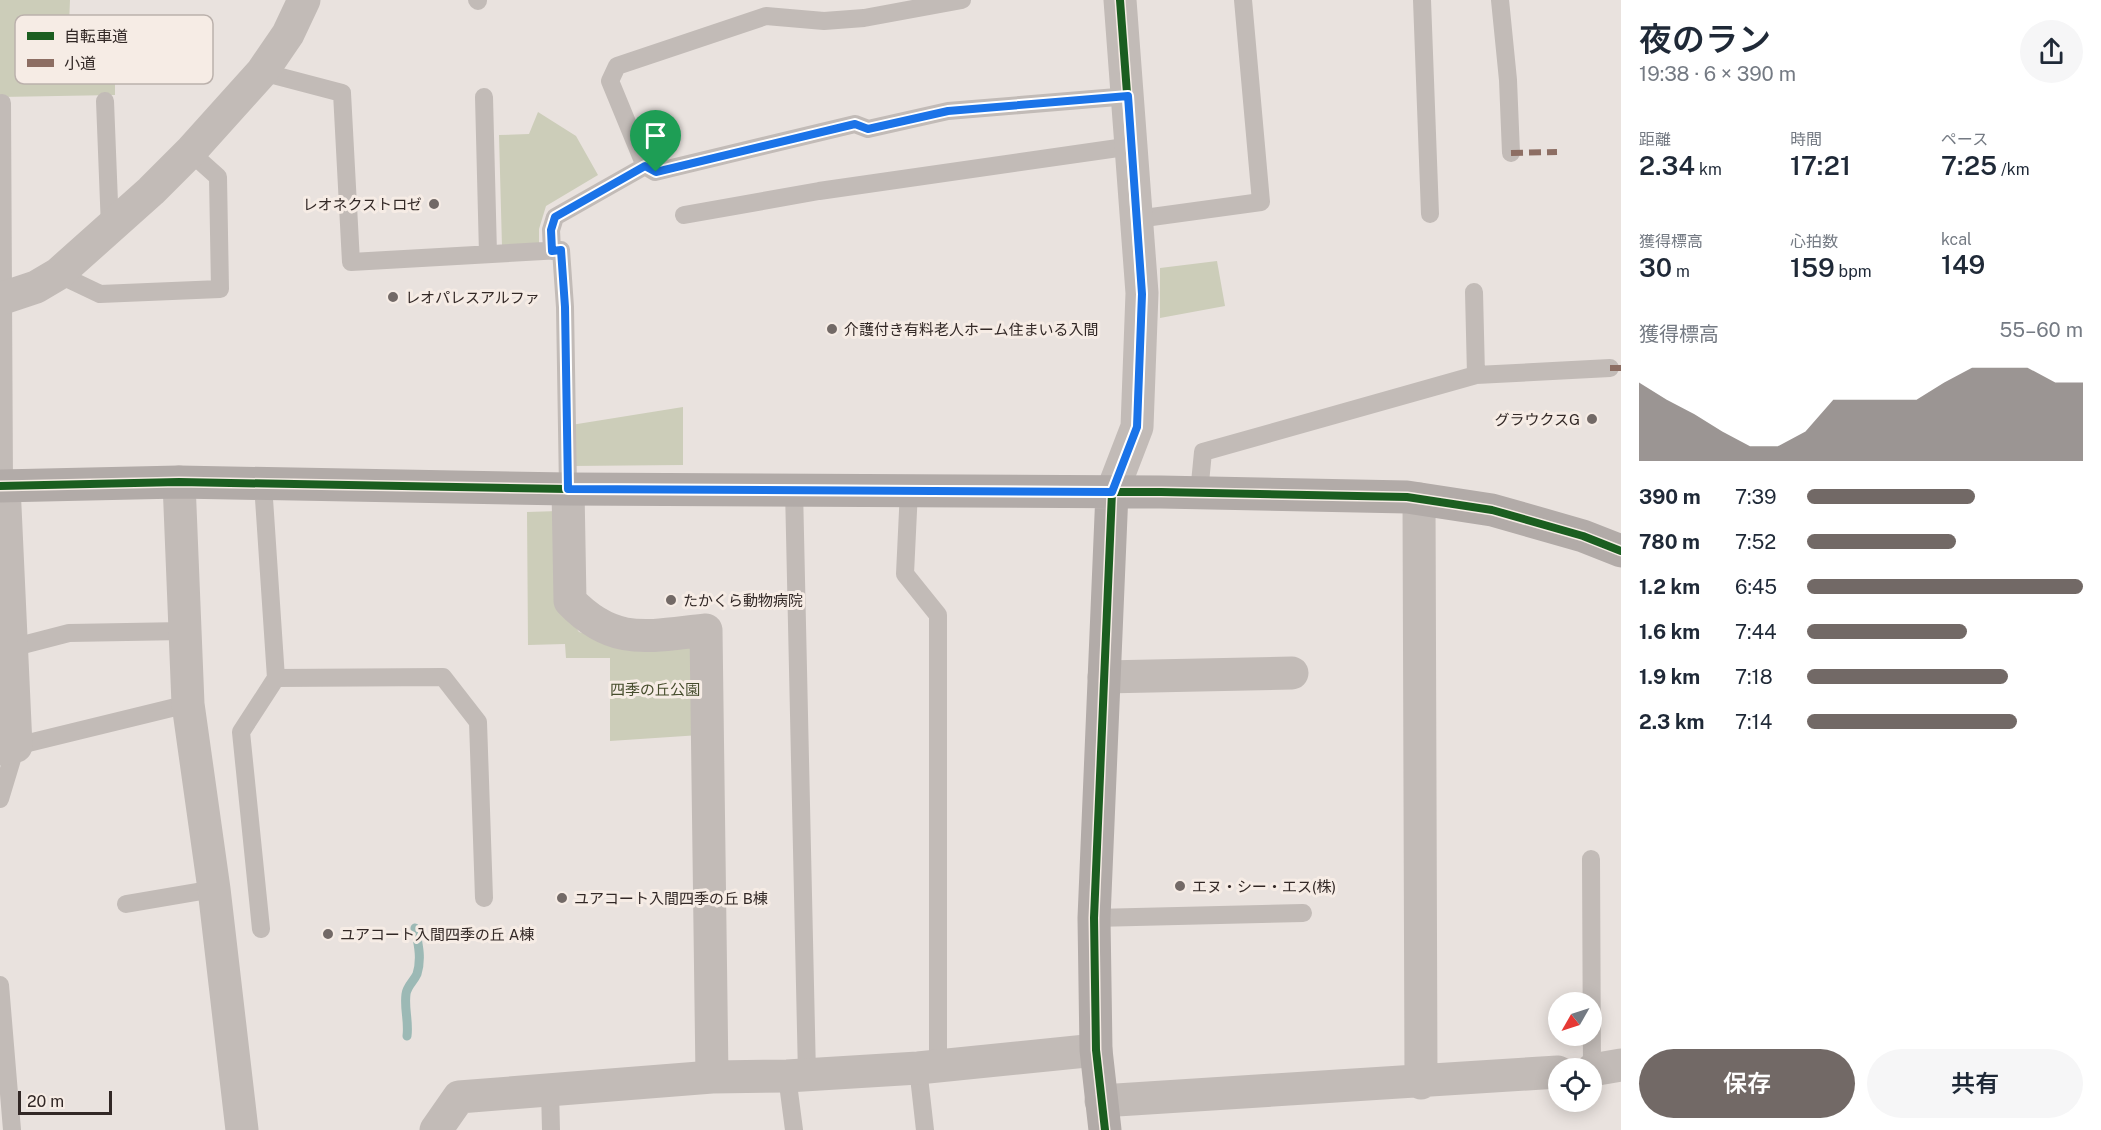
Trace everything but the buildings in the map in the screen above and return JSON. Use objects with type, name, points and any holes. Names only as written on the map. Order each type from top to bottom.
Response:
[{"type":"street","points":[[1,299],[36,287],[58,274],[190,152],[262,72],[288,34],[304,0]]},
{"type":"street","points":[[1120,0],[1142,294],[1137,427],[1112,492],[1095,918],[1096,1050],[1103,1115],[1421,1083],[1548,1073]]},
{"type":"street","points":[[179,482],[188,704],[214,889],[242,1130]]},
{"type":"street","points":[[8,747],[11,648],[2,486],[179,482],[568,489],[1199,493],[1419,499],[1492,510],[1583,536],[1621,552]]},
{"type":"street","points":[[568,489],[570,601],[581,614],[587,620],[631,637],[706,630],[712,1077]]},
{"type":"street","points":[[1419,499],[1421,1083]]},
{"type":"street","points":[[1104,677],[1292,673]]},
{"type":"street","points":[[436,1130],[459,1097],[712,1077],[797,1076],[928,1067],[1096,1050]]},
{"type":"street","points":[[1602,1068],[1621,1065]]},
{"type":"lane","points":[[962,0],[864,18],[824,21],[766,16],[617,66],[610,81],[645,166],[656,172],[855,124],[868,129],[948,111],[1128,96]]},
{"type":"lane","points":[[1137,219],[1261,202],[1243,0]]},
{"type":"lane","points":[[1422,0],[1430,214]]},
{"type":"lane","points":[[1500,0],[1509,80],[1511,153]]},
{"type":"lane","points":[[262,72],[342,93],[351,262],[561,250],[565,307],[568,489]]},
{"type":"lane","points":[[484,97],[488,254]]},
{"type":"lane","points":[[105,101],[110,228]]},
{"type":"lane","points":[[2,103],[2,486]]},
{"type":"lane","points":[[684,215],[819,191],[1132,146]]},
{"type":"lane","points":[[58,274],[100,294],[220,289],[218,177],[190,152]]},
{"type":"lane","points":[[552,251],[551,230],[555,217],[645,166]]},
{"type":"lane","points":[[1474,292],[1476,375]]},
{"type":"lane","points":[[1199,493],[1203,452],[1404,393],[1476,375],[1610,368]]},
{"type":"lane","points":[[261,929],[241,732],[276,678],[263,484]]},
{"type":"lane","points":[[794,489],[797,1076],[794,1130]]},
{"type":"lane","points":[[909,490],[906,574],[938,615],[925,1130]]},
{"type":"lane","points":[[11,648],[69,633],[184,631]]},
{"type":"lane","points":[[276,678],[442,677],[478,722],[484,898]]},
{"type":"lane","points":[[0,799],[8,747],[188,704]]},
{"type":"lane","points":[[1592,860],[1592,1058]]},
{"type":"lane","points":[[126,904],[214,889]]},
{"type":"lane","points":[[1095,918],[1303,913]]},
{"type":"lane","points":[[0,985],[12,1130]]},
{"type":"lane","points":[[550,1090],[551,1130]]},
{"type":"green space","points":[[0,0],[70,0],[69,15],[15,15],[15,84],[115,84],[115,95],[0,97]]},
{"type":"green space","points":[[538,112],[576,136],[598,175],[546,206],[539,229],[539,245],[502,247],[499,135],[529,134]]},
{"type":"green space","points":[[1217,261],[1225,306],[1160,318],[1160,268]]},
{"type":"green space","points":[[683,407],[683,465],[571,466],[571,425]]},
{"type":"green space","name":"四季の丘公園","points":[[559,511],[559,604],[579,632],[633,646],[691,640],[700,735],[610,741],[610,658],[566,658],[565,644],[528,645],[527,512]]},
{"type":"waterway","points":[[407,1036],[406,994],[417,974],[419,962],[415,928]]},
{"type":"marked path","points":[[1511,153],[1557,152]]},
{"type":"marked path","points":[[1610,368],[1621,368]]},
{"type":"cycle path","points":[[1105,1130],[1096,1050],[1094,918],[1112,492],[1137,427],[1142,293],[1120,0]]},
{"type":"cycle path","points":[[0,486],[179,482],[568,489],[1161,492],[1407,497],[1492,510],[1583,536],[1621,551]]},
{"type":"place","name":"レオネクストロゼ","points":[[434,204]]},
{"type":"place","name":"レオパレスアルファ","points":[[393,297]]},
{"type":"place","name":"介護付き有料老人ホーム住まいる入間","points":[[832,329]]},
{"type":"place","name":"グラウクスG","points":[[1592,419]]},
{"type":"place","name":"たかくら動物病院","points":[[671,600]]},
{"type":"place","name":"エヌ・シー・エス(株)","points":[[1180,886]]},
{"type":"place","name":"ユアコート入間四季の丘 B棟","points":[[562,898]]},
{"type":"place","name":"ユアコート入間四季の丘 A棟","points":[[328,934]]},
{"type":"route","points":[[1128,96],[1142,294],[1137,427],[1112,492],[568,489],[565,307],[561,250],[552,251],[551,230],[555,217],[645,166],[656,172],[855,124],[868,129],[948,111],[1128,96]]}]
